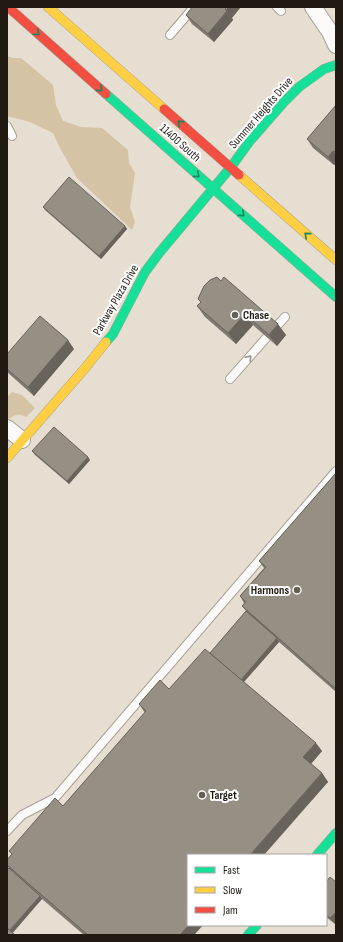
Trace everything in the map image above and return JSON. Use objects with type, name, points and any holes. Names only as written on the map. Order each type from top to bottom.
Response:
[{"type":"main road","name":"11400 South","points":[[8,7],[213,189],[334,293]]},
{"type":"main road","name":"11400 South","points":[[48,7],[336,260]]},
{"type":"main road","name":"Summer Heights Drive","points":[[213,189],[248,142],[295,90],[324,69],[336,65]]},
{"type":"main road","name":"Parkway Plaza Drive","points":[[7,458],[113,334],[145,272],[213,189]]},
{"type":"main road","points":[[318,854],[333,842]]},
{"type":"main road","points":[[248,935],[256,926]]},
{"type":"street","points":[[313,7],[330,32],[336,45]]},
{"type":"street","points":[[7,428],[22,440]]},
{"type":"lane","points":[[170,35],[194,7]]},
{"type":"lane","points":[[7,126],[12,136]]},
{"type":"lane","points":[[276,326],[285,317]]},
{"type":"lane","points":[[230,379],[267,337]]},
{"type":"lane","points":[[7,831],[22,815],[55,798],[336,470]]},
{"type":"shaded area","points":[[7,56],[21,58],[53,85],[56,105],[63,121],[81,127],[102,128],[128,150],[129,163],[135,173],[130,207],[135,222],[132,230],[77,178],[53,133],[30,122],[7,116]]},
{"type":"shaded area","points":[[12,392],[22,395],[35,408],[26,417],[15,415],[9,419],[7,417],[7,397]]},
{"type":"building","points":[[192,7],[228,7],[225,9],[227,11],[208,34],[186,15]]},
{"type":"building","points":[[336,105],[336,151],[333,151],[328,157],[307,139]]},
{"type":"building","points":[[69,177],[125,226],[99,256],[43,207]]},
{"type":"building","name":"Chase","points":[[217,277],[221,281],[224,277],[278,324],[269,335],[245,314],[228,333],[197,306],[201,302],[198,299],[204,286],[210,280]]},
{"type":"building","points":[[40,316],[68,340],[28,387],[7,369],[7,354]]},
{"type":"building","points":[[54,427],[88,457],[67,481],[32,451]]},
{"type":"building","name":"Harmons","points":[[336,473],[336,689],[242,606],[246,602],[240,596],[266,567],[259,561]]},
{"type":"building","points":[[246,611],[277,638],[241,680],[210,653]]},
{"type":"building","name":"Target","points":[[205,649],[316,743],[303,757],[322,773],[251,854],[187,854],[188,926],[180,935],[88,935],[7,865],[7,860],[12,854],[9,851],[55,798],[63,806],[146,711],[139,704],[160,680],[169,689]]},
{"type":"building","points":[[9,868],[40,896],[10,930],[7,928],[7,870]]},
{"type":"building","points":[[330,877],[336,882],[336,912],[330,918],[327,915],[327,881]]},
{"type":"building","points":[[7,928],[15,935],[7,935]]},
{"type":"traffic: fast","points":[[106,342],[113,334],[145,272],[231,167],[249,142],[299,87],[324,69],[336,65]]},
{"type":"traffic: fast","points":[[106,94],[336,297]]},
{"type":"traffic: fast","points":[[318,854],[336,833]]},
{"type":"traffic: fast","points":[[248,935],[256,926]]},
{"type":"traffic: slow","points":[[48,7],[164,109]]},
{"type":"traffic: slow","points":[[239,175],[336,260]]},
{"type":"traffic: slow","points":[[7,458],[106,342]]},
{"type":"traffic: jam","points":[[8,7],[106,94]]},
{"type":"traffic: jam","points":[[164,109],[239,175]]},
{"type":"place","name":"Chase","points":[[235,315]]},
{"type":"place","name":"Harmons","points":[[297,590]]},
{"type":"place","name":"Target","points":[[202,795]]}]
